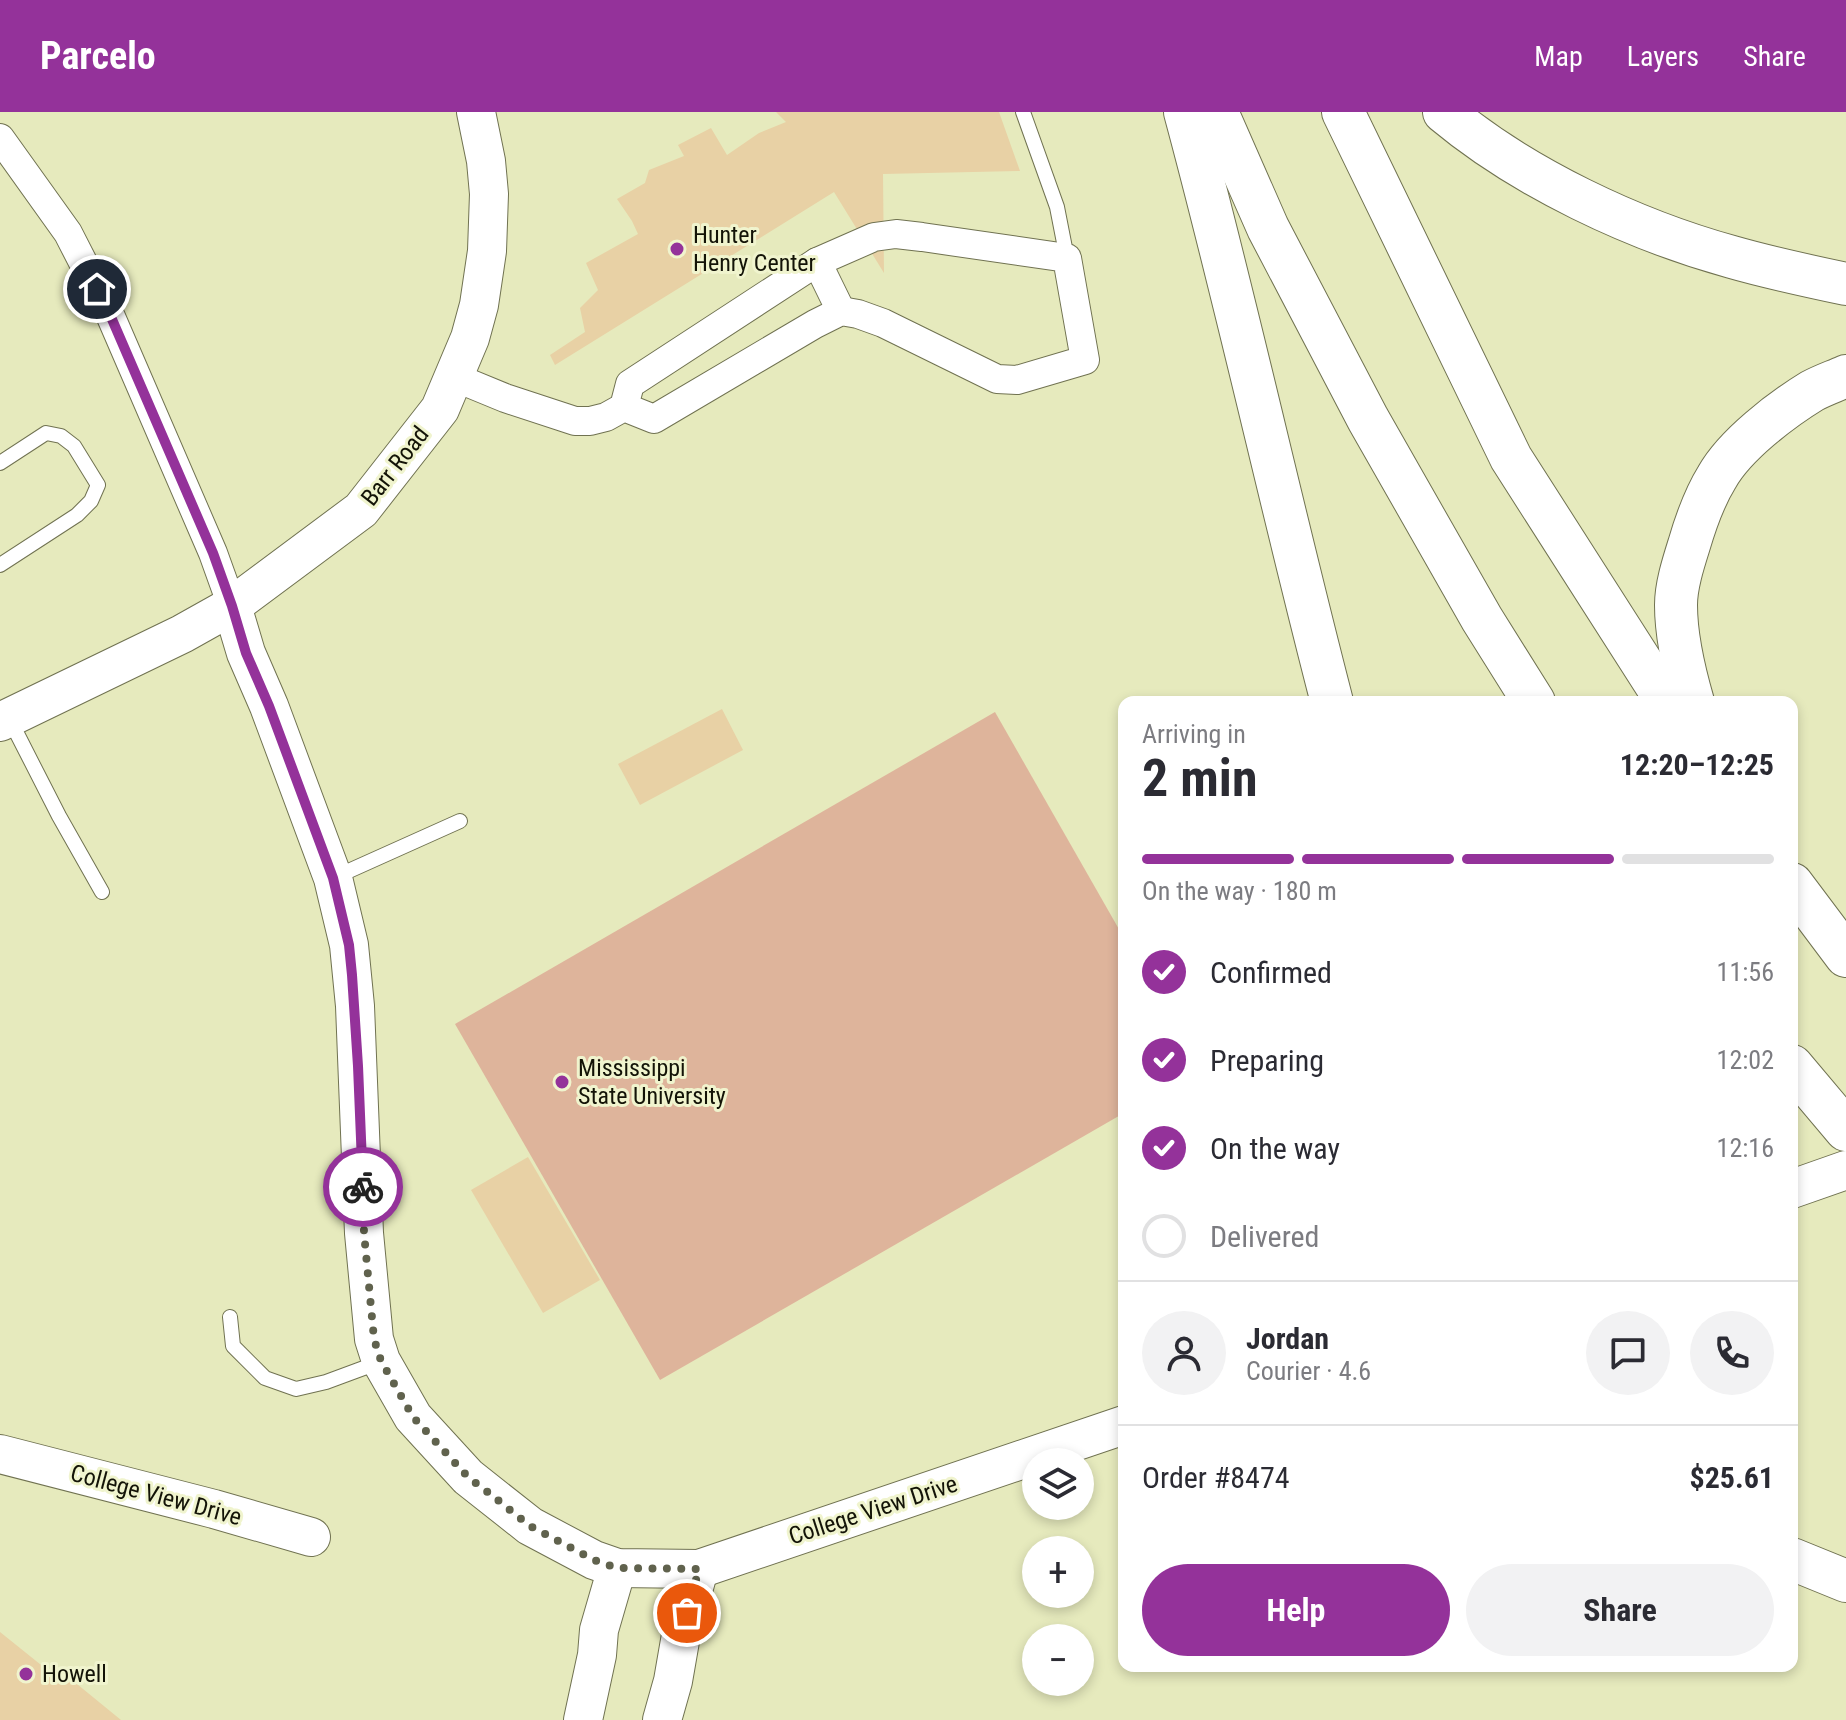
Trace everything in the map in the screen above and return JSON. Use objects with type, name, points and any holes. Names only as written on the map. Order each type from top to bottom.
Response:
[{"type":"main road","points":[[1185,112],[1330,696]]},
{"type":"main road","points":[[1217,112],[1268,228],[1368,419],[1482,619],[1530,696]]},
{"type":"main road","points":[[1343,112],[1511,458],[1663,696]]},
{"type":"main road","points":[[1444,112],[1469,133],[1531,172],[1662,235],[1732,257],[1846,284]]},
{"type":"main road","points":[[1691,696],[1679,640],[1676,602],[1684,560],[1698,514],[1718,474],[1745,443],[1814,389],[1846,376]]},
{"type":"main road","points":[[1798,892],[1846,956]]},
{"type":"main road","points":[[1798,1073],[1846,1130]]},
{"type":"main road","points":[[1798,1561],[1846,1581]]},
{"type":"street","name":"Barr Road","points":[[5,720],[182,634],[232,606],[361,510],[440,409],[473,327],[484,276],[489,194],[476,112]]},
{"type":"street","points":[[0,138],[68,233],[111,317],[213,553],[246,653],[333,878],[349,945],[356,1021],[364,1233],[374,1339],[381,1361],[413,1417],[468,1477],[530,1526],[594,1560],[617,1568],[599,1630],[597,1655],[583,1720]]},
{"type":"street","points":[[454,377],[575,421],[590,421],[624,407],[630,384],[817,262],[874,237],[896,234],[1067,258],[1085,360],[1017,380],[997,379],[883,323],[841,311],[654,419],[624,407]]},
{"type":"street","points":[[817,262],[841,311]]},
{"type":"street","points":[[1798,1187],[1846,1170]]},
{"type":"street","name":"College View Drive","points":[[617,1568],[699,1569],[1118,1427]]},
{"type":"street","name":"College View Drive","points":[[0,1454],[311,1537]]},
{"type":"street","points":[[662,1720],[699,1569]]},
{"type":"lane","points":[[1023,112],[1057,207],[1067,258]]},
{"type":"lane","points":[[0,463],[46,433],[61,436],[74,446],[98,485],[91,501],[77,515],[0,565]]},
{"type":"lane","points":[[5,720],[102,892]]},
{"type":"lane","points":[[333,878],[460,821]]},
{"type":"lane","points":[[230,1317],[233,1346],[265,1378],[296,1389],[326,1382],[381,1361]]},
{"type":"shaded area","name":"Mississippi State University","points":[[0,112],[1846,112],[1846,1720],[0,1720]]},
{"type":"shaded area","points":[[995,712],[1118,927],[1118,1116],[660,1380],[455,1024]]},
{"type":"building","name":"Hunter Henry Center","points":[[776,112],[999,112],[1020,171],[883,174],[884,273],[834,192],[555,365],[550,355],[585,332],[580,308],[598,290],[586,263],[638,234],[617,199],[645,183],[649,170],[684,156],[678,145],[711,128],[727,155],[759,133],[786,122]]},
{"type":"building","points":[[722,709],[743,750],[640,805],[618,764]]},
{"type":"building","points":[[528,1157],[600,1280],[543,1313],[471,1190]]},
{"type":"building","name":"Howell","points":[[0,1632],[56,1677],[61,1671],[121,1720],[0,1720]]},
{"type":"way so far","points":[[363,1187],[374,1339],[381,1361],[413,1417],[468,1477],[530,1526],[594,1560],[617,1568],[699,1569],[687,1613]]},
{"type":"place","name":"Hunter Henry Center","points":[[677,249]]},
{"type":"place","name":"Mississippi State University","points":[[562,1082]]},
{"type":"place","name":"Howell","points":[[26,1674]]},
{"type":"route","points":[[97,289],[213,553],[246,653],[333,878],[349,945],[352,975],[363,1187]]}]
